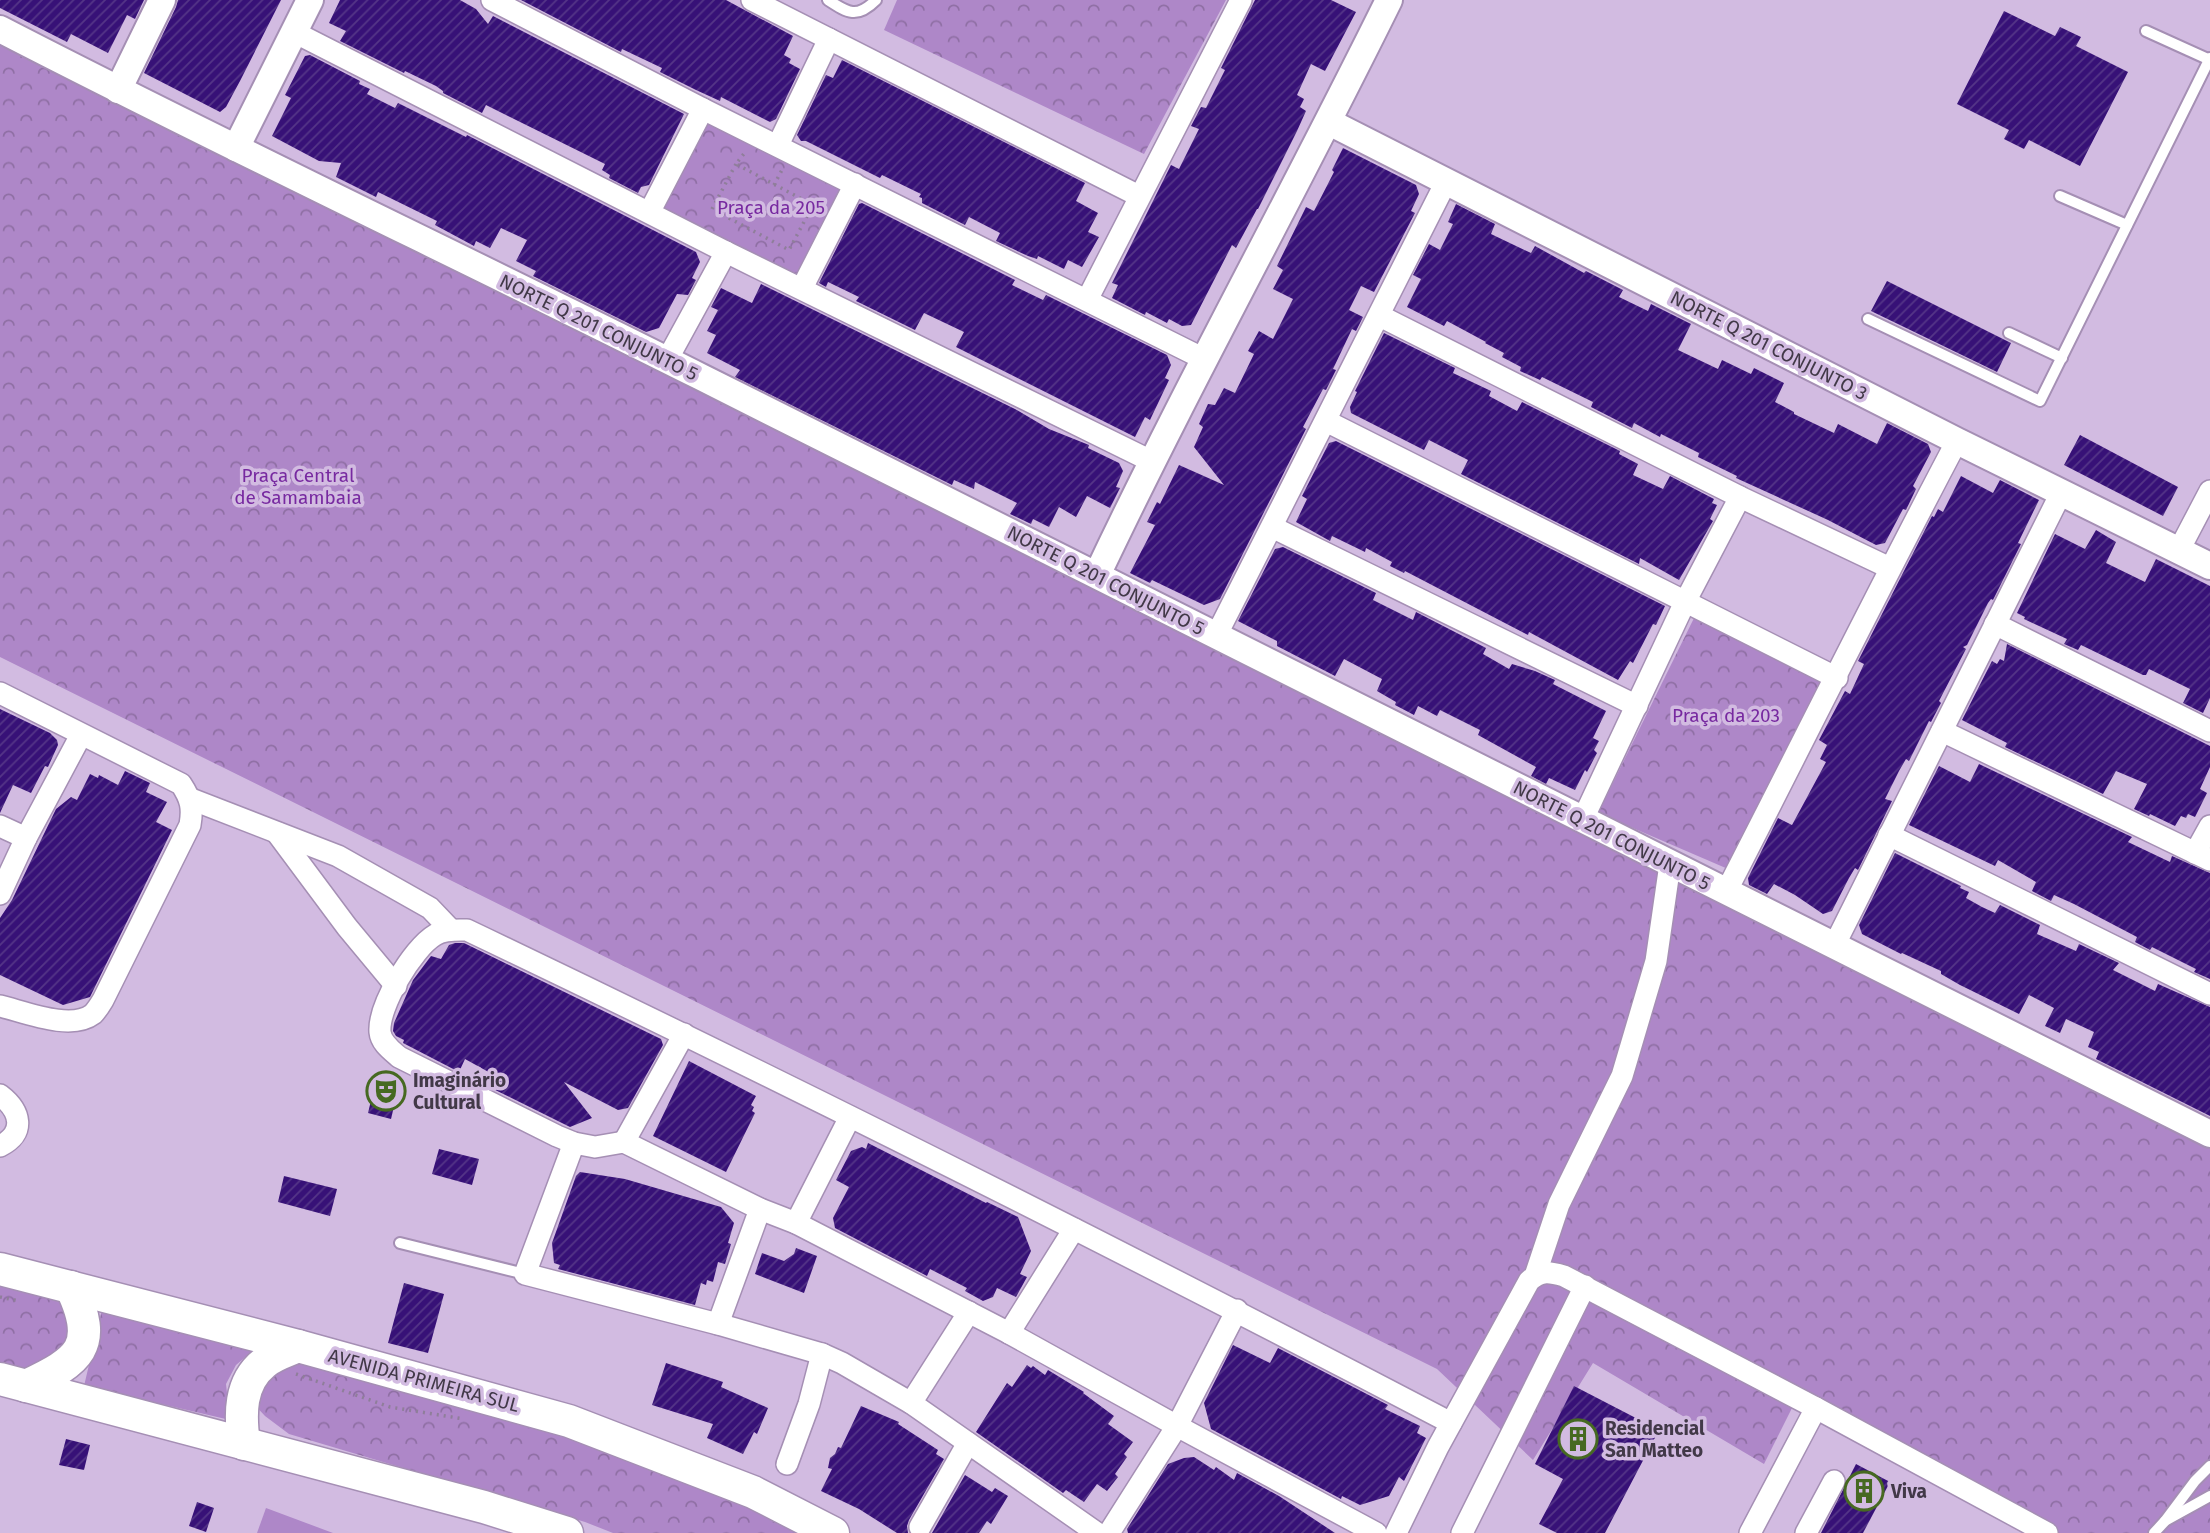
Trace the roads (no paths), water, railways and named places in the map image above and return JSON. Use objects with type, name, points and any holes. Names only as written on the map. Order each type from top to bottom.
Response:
[{"type":"main road","name":"AVENIDA PRIMEIRA SUL","points":[[0,1269],[298,1346],[569,1421],[753,1492],[833,1533]]},
{"type":"main road","points":[[13,1383],[60,1370],[78,1353],[85,1333],[82,1310],[71,1287]]},
{"type":"main road","points":[[244,1444],[240,1418],[243,1395],[251,1377],[264,1362],[298,1346]]},
{"type":"main road","points":[[13,1383],[484,1507],[567,1533]]},
{"type":"street","points":[[118,90],[162,0]]},
{"type":"street","points":[[236,148],[310,0]]},
{"type":"street","points":[[492,0],[703,108],[782,154],[855,184],[1204,359]]},
{"type":"street","points":[[751,0],[1139,196]]},
{"type":"street","points":[[1087,300],[1241,0]]},
{"type":"street","points":[[1097,575],[1151,461],[1329,122],[1389,0]]},
{"type":"street","name":"NORTE Q 201 CONJUNTO 5","points":[[0,29],[118,90],[667,360],[2210,1134]]},
{"type":"street","points":[[294,32],[726,252],[1151,461]]},
{"type":"street","points":[[782,154],[828,39]]},
{"type":"street","points":[[650,211],[703,108]]},
{"type":"street","name":"NORTE Q 201 CONJUNTO 3","points":[[1329,122],[1957,441],[2210,566]]},
{"type":"street","points":[[1216,636],[1446,182]]},
{"type":"street","points":[[802,288],[855,184]]},
{"type":"street","points":[[667,360],[726,252]]},
{"type":"street","points":[[1380,316],[1740,497],[1890,568]]},
{"type":"street","points":[[1326,421],[1837,678]]},
{"type":"street","points":[[1726,892],[1957,441]]},
{"type":"street","points":[[2179,550],[2210,491]]},
{"type":"street","points":[[1834,946],[2061,493]]},
{"type":"street","points":[[1582,821],[1685,602],[1740,497]]},
{"type":"street","points":[[1272,527],[1637,706]]},
{"type":"street","points":[[1995,624],[2210,731]]},
{"type":"street","points":[[0,693],[181,784],[191,799],[193,811],[190,825],[95,1012],[74,1021],[63,1021],[0,1006]]},
{"type":"street","points":[[1942,731],[2203,856],[2210,826]]},
{"type":"street","points":[[0,894],[26,838],[81,735]]},
{"type":"street","points":[[191,799],[349,863],[430,908],[451,930]]},
{"type":"street","points":[[0,826],[26,838]]},
{"type":"street","points":[[275,832],[396,986]]},
{"type":"street","points":[[1889,835],[2210,994]]},
{"type":"street","points":[[1535,1276],[1559,1203],[1622,1076],[1656,961],[1670,864]]},
{"type":"street","points":[[1376,1533],[1009,1333],[796,1223],[760,1209],[624,1142],[595,1147],[574,1143],[399,1057],[382,1040],[381,1017],[412,957],[436,934],[467,930],[684,1034],[1074,1229],[1451,1423]]},
{"type":"street","points":[[624,1142],[684,1034]]},
{"type":"street","points":[[0,1096],[11,1104],[17,1114],[16,1135],[0,1146]]},
{"type":"street","points":[[796,1223],[850,1117]]},
{"type":"street","points":[[574,1143],[525,1274],[822,1354],[861,1373],[911,1404],[1097,1533]]},
{"type":"street","points":[[718,1324],[760,1209]]},
{"type":"street","points":[[1009,1333],[1074,1229]]},
{"type":"street","points":[[1396,1533],[1451,1423],[1529,1281],[1546,1272],[1564,1276],[1585,1286],[2047,1533]]},
{"type":"street","points":[[1462,1533],[1585,1286]]},
{"type":"street","points":[[1109,1533],[1177,1426],[1237,1311]]},
{"type":"street","points":[[911,1404],[969,1312]]},
{"type":"street","points":[[787,1464],[809,1404],[822,1354]]},
{"type":"street","points":[[1750,1533],[1816,1408]]},
{"type":"street","points":[[920,1527],[968,1443]]},
{"type":"street","points":[[1806,1533],[1834,1481]]},
{"type":"lane","points":[[828,0],[844,11],[856,13],[867,9],[876,0]]},
{"type":"lane","points":[[1868,319],[2040,401],[2210,59],[2146,31]]},
{"type":"lane","points":[[2060,196],[2127,225]]},
{"type":"lane","points":[[2009,333],[2062,358]]},
{"type":"lane","points":[[400,1243],[525,1274]]},
{"type":"lane","points":[[2154,1533],[2210,1465]]},
{"type":"lane","points":[[2165,1521],[2210,1496]]},
{"type":"place","name":"Imaginário Cultural","points":[[386,1091]]},
{"type":"place","name":"Residencial San Matteo","points":[[1578,1439]]},
{"type":"place","name":"Viva","points":[[1864,1491]]},
{"type":"park label","name":"Praça da 205","points":[[771,207]]},
{"type":"park label","name":"Praça Central de Samambaia","points":[[298,486]]},
{"type":"park label","name":"Praça da 203","points":[[1726,715]]}]
